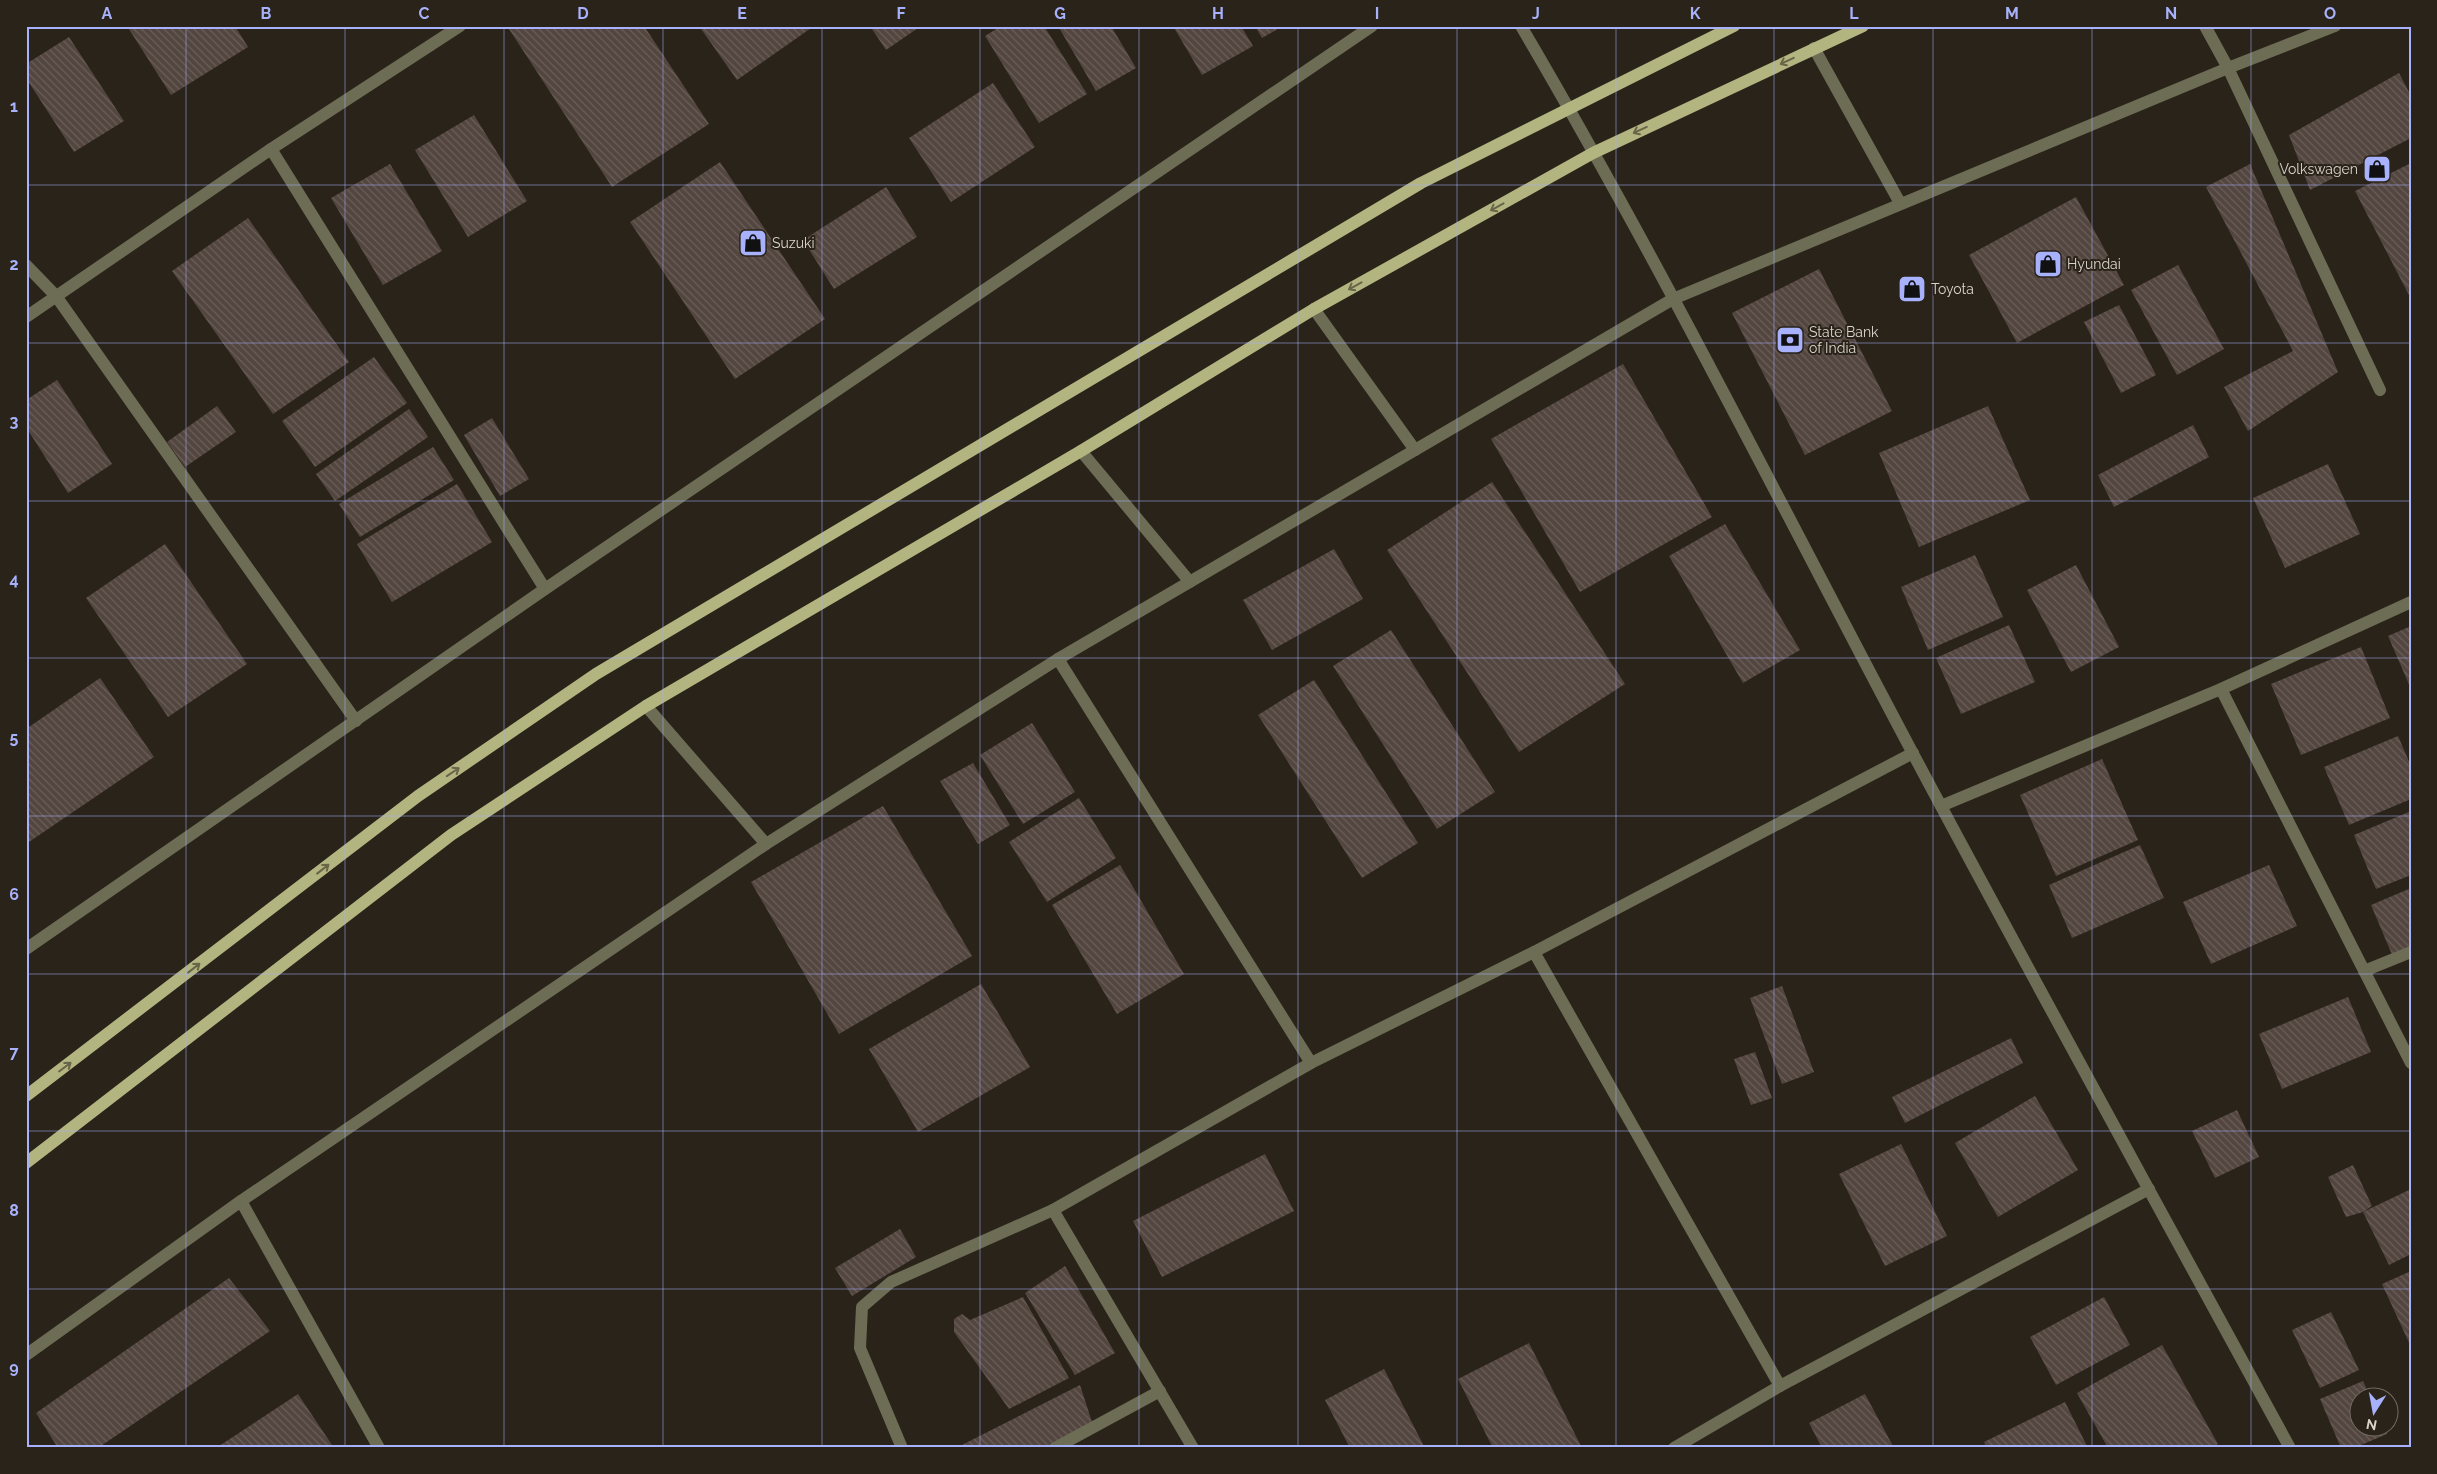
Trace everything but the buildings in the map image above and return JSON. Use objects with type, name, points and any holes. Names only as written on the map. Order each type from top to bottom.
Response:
[{"type":"main road","points":[[26,1096],[418,796],[596,674],[1420,183],[1734,26]]},
{"type":"main road","points":[[26,1163],[451,835],[646,706],[1081,451],[1314,309],[1594,153],[1864,26]]},
{"type":"street","points":[[26,317],[271,149],[460,26]]},
{"type":"street","points":[[26,949],[545,589],[1372,26]]},
{"type":"street","points":[[1521,26],[1570,109],[1673,299],[1941,806],[2290,1448]]},
{"type":"street","points":[[2205,26],[2228,68],[2380,390]]},
{"type":"street","points":[[26,1356],[241,1201],[766,844],[1058,660],[1673,299],[1900,203],[2335,26]]},
{"type":"street","points":[[1814,48],[1900,203]]},
{"type":"street","points":[[271,149],[545,589]]},
{"type":"street","points":[[26,265],[56,296],[356,721]]},
{"type":"street","points":[[1314,309],[1415,450]]},
{"type":"street","points":[[1081,451],[1190,582]]},
{"type":"street","points":[[1941,806],[2221,690],[2411,602]]},
{"type":"street","points":[[1058,660],[1311,1063]]},
{"type":"street","points":[[2221,690],[2411,1063]]},
{"type":"street","points":[[646,706],[766,844]]},
{"type":"street","points":[[902,1448],[860,1348],[862,1307],[891,1282],[1053,1210],[1311,1063],[1534,952],[1913,753]]},
{"type":"street","points":[[1534,952],[1780,1386]]},
{"type":"street","points":[[2364,971],[2411,952]]},
{"type":"street","points":[[1674,1448],[1780,1386],[2149,1189]]},
{"type":"street","points":[[241,1201],[379,1448]]},
{"type":"street","points":[[1053,1210],[1193,1448]]},
{"type":"street","points":[[1055,1448],[1160,1391]]},
{"type":"place","name":"Volkswagen","points":[[2377,169]]},
{"type":"place","name":"Suzuki","points":[[753,243]]},
{"type":"place","name":"Hyundai","points":[[2048,264]]},
{"type":"place","name":"Toyota","points":[[1912,289]]},
{"type":"place","name":"State Bank of India","points":[[1790,340]]}]
